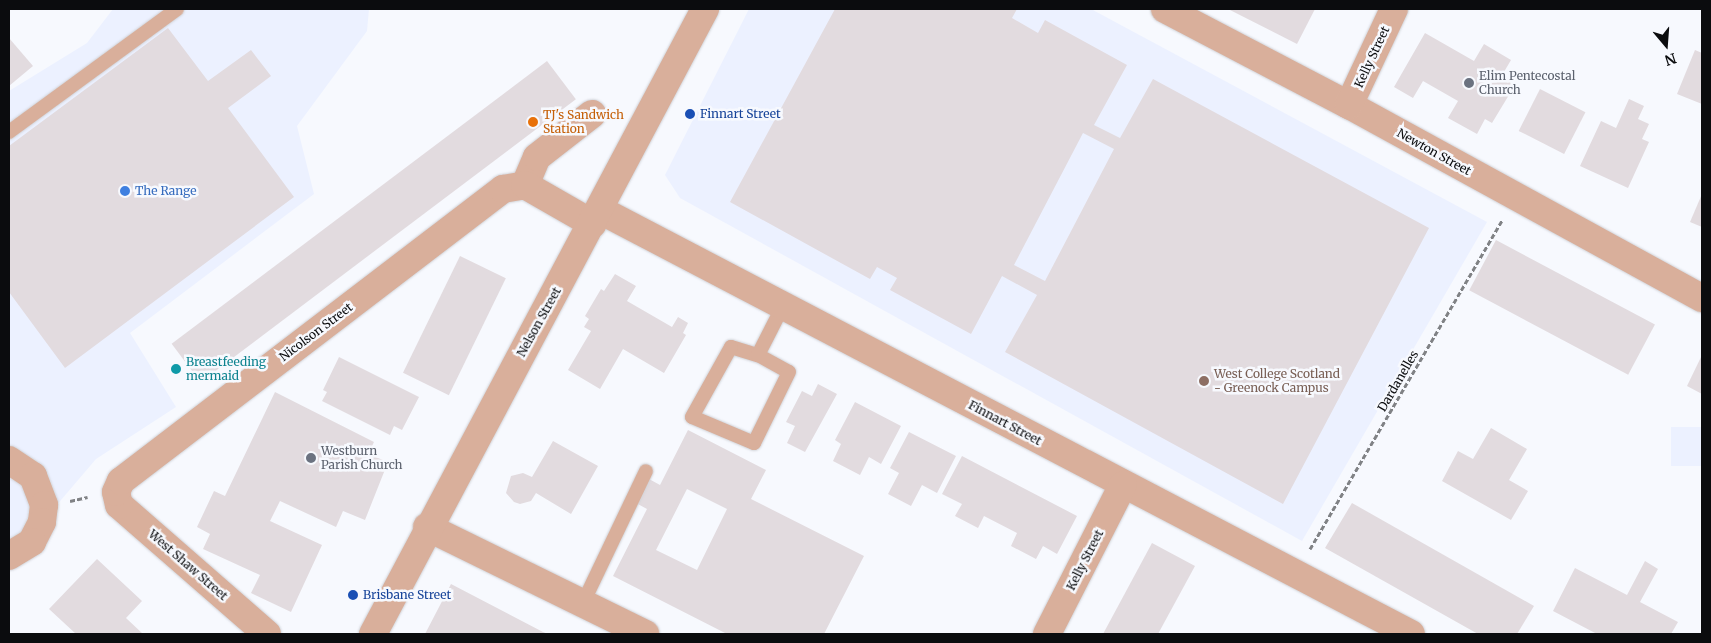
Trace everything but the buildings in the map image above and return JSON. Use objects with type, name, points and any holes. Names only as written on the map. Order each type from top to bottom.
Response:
[{"type":"street","name":"Nelson Street","points":[[373,634],[427,527],[597,217],[705,9]]},
{"type":"street","name":"Newton Street","points":[[1165,9],[1349,105],[1515,198],[1702,298]]},
{"type":"street","name":"Kelly Street","points":[[1349,105],[1394,9]]},
{"type":"street","points":[[592,114],[537,157],[525,185],[597,217]]},
{"type":"street","name":"Nicolson Street","points":[[116,492],[121,481],[503,189],[525,185]]},
{"type":"street","name":"Finnart Street","points":[[597,217],[783,306],[1411,634]]},
{"type":"street","points":[[9,460],[33,476],[44,505],[42,522],[32,542],[9,556]]},
{"type":"street","name":"Kelly Street","points":[[1047,634],[1123,485]]},
{"type":"street","name":"West Shaw Street","points":[[116,492],[119,505],[267,634]]},
{"type":"street","points":[[427,527],[645,634]]},
{"type":"lane","points":[[9,132],[177,9]]},
{"type":"lane","points":[[758,355],[783,306]]},
{"type":"lane","points":[[731,347],[758,355],[788,372],[754,443],[692,417],[731,347]]},
{"type":"lane","points":[[583,603],[646,471]]},
{"type":"path","name":"Dardanelles","points":[[1295,574],[1515,198]]},
{"type":"path","points":[[44,505],[116,492]]},
{"type":"shaded area","points":[[113,9],[369,9],[367,31],[297,126],[314,194],[130,333],[176,407],[96,459],[9,561],[9,91],[87,43]]},
{"type":"shaded area","name":"West College Scotland - Greenock Campus","points":[[749,9],[1091,9],[1487,222],[1302,541],[680,198],[665,175]]},
{"type":"shaded area","points":[[1671,427],[1702,427],[1702,466],[1671,466]]},
{"type":"place","name":"Elim Pentecostal Church","points":[[1469,83]]},
{"type":"place","name":"Finnart Street","points":[[690,114]]},
{"type":"place","name":"TJ's Sandwich Station","points":[[533,122]]},
{"type":"place","name":"The Range","points":[[125,191]]},
{"type":"place","name":"Breastfeeding mermaid","points":[[176,369]]},
{"type":"place","name":"West College Scotland - Greenock Campus","points":[[1204,381]]},
{"type":"place","name":"Westburn Parish Church","points":[[311,458]]},
{"type":"place","name":"Brisbane Street","points":[[353,595]]}]
